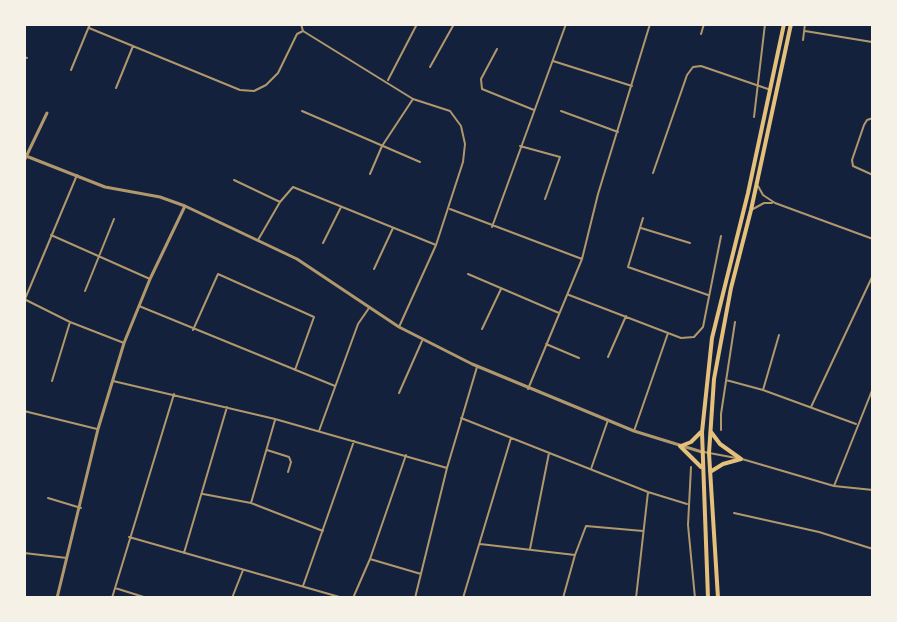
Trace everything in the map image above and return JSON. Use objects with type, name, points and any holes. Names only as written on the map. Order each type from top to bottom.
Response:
[{"type":"main road","points":[[708,598],[702,467],[702,432],[707,378],[721,300],[771,90],[784,24]]},
{"type":"main road","points":[[718,598],[709,453],[714,379],[723,324],[757,185],[791,24]]},
{"type":"main road","points":[[710,431],[720,444],[741,459]]},
{"type":"main road","points":[[702,432],[691,442],[680,446],[702,467]]},
{"type":"main road","points":[[710,472],[723,464],[741,459]]},
{"type":"street","points":[[301,24],[303,31],[388,81],[412,99],[450,111],[461,126],[465,144],[463,162],[450,209],[399,327]]},
{"type":"street","points":[[388,81],[417,24]]},
{"type":"street","points":[[430,67],[454,24]]},
{"type":"street","points":[[492,227],[565,24]]},
{"type":"street","points":[[528,389],[582,260],[598,194],[649,24]]},
{"type":"street","points":[[701,34],[704,24]]},
{"type":"street","points":[[754,117],[760,86],[765,24]]},
{"type":"street","points":[[803,40],[805,24]]},
{"type":"street","points":[[71,70],[90,26],[240,90],[254,91],[266,85],[278,73],[297,34],[303,31]]},
{"type":"street","points":[[805,31],[872,42],[873,38]]},
{"type":"street","points":[[116,88],[133,46]]},
{"type":"street","points":[[497,49],[481,79],[482,90],[534,110]]},
{"type":"street","points":[[553,61],[632,86]]},
{"type":"street","points":[[653,173],[687,75],[693,67],[701,66],[771,90]]},
{"type":"street","points":[[370,174],[382,146],[412,99]]},
{"type":"street","points":[[303,111],[420,162]]},
{"type":"street","points":[[561,111],[618,132]]},
{"type":"street","points":[[24,161],[47,113]]},
{"type":"street","points":[[873,118],[867,120],[864,125],[852,160],[853,166],[873,176]]},
{"type":"street","points":[[520,146],[560,157],[545,199]]},
{"type":"street","points":[[25,155],[105,187],[160,197],[185,206],[297,259],[369,308],[422,340],[528,389],[634,431],[680,446],[741,459],[834,486],[873,490]]},
{"type":"street","points":[[77,175],[24,299],[70,322],[124,343]]},
{"type":"street","points":[[234,180],[280,202]]},
{"type":"street","points":[[757,185],[763,195],[775,203],[873,239]]},
{"type":"street","points":[[258,240],[280,202],[293,188],[436,245]]},
{"type":"street","points":[[751,210],[764,203],[775,203]]},
{"type":"street","points":[[57,598],[81,508],[98,429],[124,343],[150,279],[185,206]]},
{"type":"street","points":[[323,243],[341,207]]},
{"type":"street","points":[[450,209],[582,260]]},
{"type":"street","points":[[644,218],[628,267],[708,295]]},
{"type":"street","points":[[86,291],[114,219]]},
{"type":"street","points":[[374,269],[393,228]]},
{"type":"street","points":[[640,228],[690,243]]},
{"type":"street","points":[[51,235],[150,279]]},
{"type":"street","points":[[568,294],[686,339],[697,335],[702,327],[721,236]]},
{"type":"street","points":[[193,330],[218,274],[314,318],[296,370]]},
{"type":"street","points":[[468,274],[559,313]]},
{"type":"street","points":[[811,406],[873,275]]},
{"type":"street","points":[[482,329],[501,289]]},
{"type":"street","points":[[139,306],[193,330],[335,386]]},
{"type":"street","points":[[319,431],[358,324],[369,308]]},
{"type":"street","points":[[608,357],[626,316]]},
{"type":"street","points":[[52,381],[70,322]]},
{"type":"street","points":[[722,430],[726,380],[735,322]]},
{"type":"street","points":[[634,431],[668,333]]},
{"type":"street","points":[[763,390],[779,335]]},
{"type":"street","points":[[399,393],[422,340]]},
{"type":"street","points":[[546,344],[579,358]]},
{"type":"street","points":[[415,598],[447,468],[477,367]]},
{"type":"street","points":[[726,380],[811,406],[856,424]]},
{"type":"street","points":[[113,381],[275,419],[447,468]]},
{"type":"street","points":[[834,486],[856,424],[873,388]]},
{"type":"street","points":[[112,598],[174,394]]},
{"type":"street","points":[[184,553],[227,407]]},
{"type":"street","points":[[24,411],[98,429]]},
{"type":"street","points":[[461,418],[648,492],[687,504]]},
{"type":"street","points":[[251,503],[275,419]]},
{"type":"street","points":[[591,469],[608,420]]},
{"type":"street","points":[[463,598],[511,438]]},
{"type":"street","points":[[303,586],[354,441]]},
{"type":"street","points":[[267,450],[289,457],[288,472]]},
{"type":"street","points":[[531,549],[549,453]]},
{"type":"street","points":[[353,598],[370,559],[406,455]]},
{"type":"street","points":[[692,467],[687,504],[695,598]]},
{"type":"street","points":[[636,598],[648,492]]},
{"type":"street","points":[[203,494],[251,503],[323,531]]},
{"type":"street","points":[[48,498],[81,508]]},
{"type":"street","points":[[734,513],[819,532],[873,549]]},
{"type":"street","points":[[563,598],[574,555],[584,528],[589,525],[643,531]]},
{"type":"street","points":[[129,537],[343,598]]},
{"type":"street","points":[[480,544],[574,555]]},
{"type":"street","points":[[24,553],[67,558]]},
{"type":"street","points":[[370,559],[421,574]]},
{"type":"street","points":[[232,598],[243,570]]},
{"type":"street","points":[[115,588],[147,598]]}]
